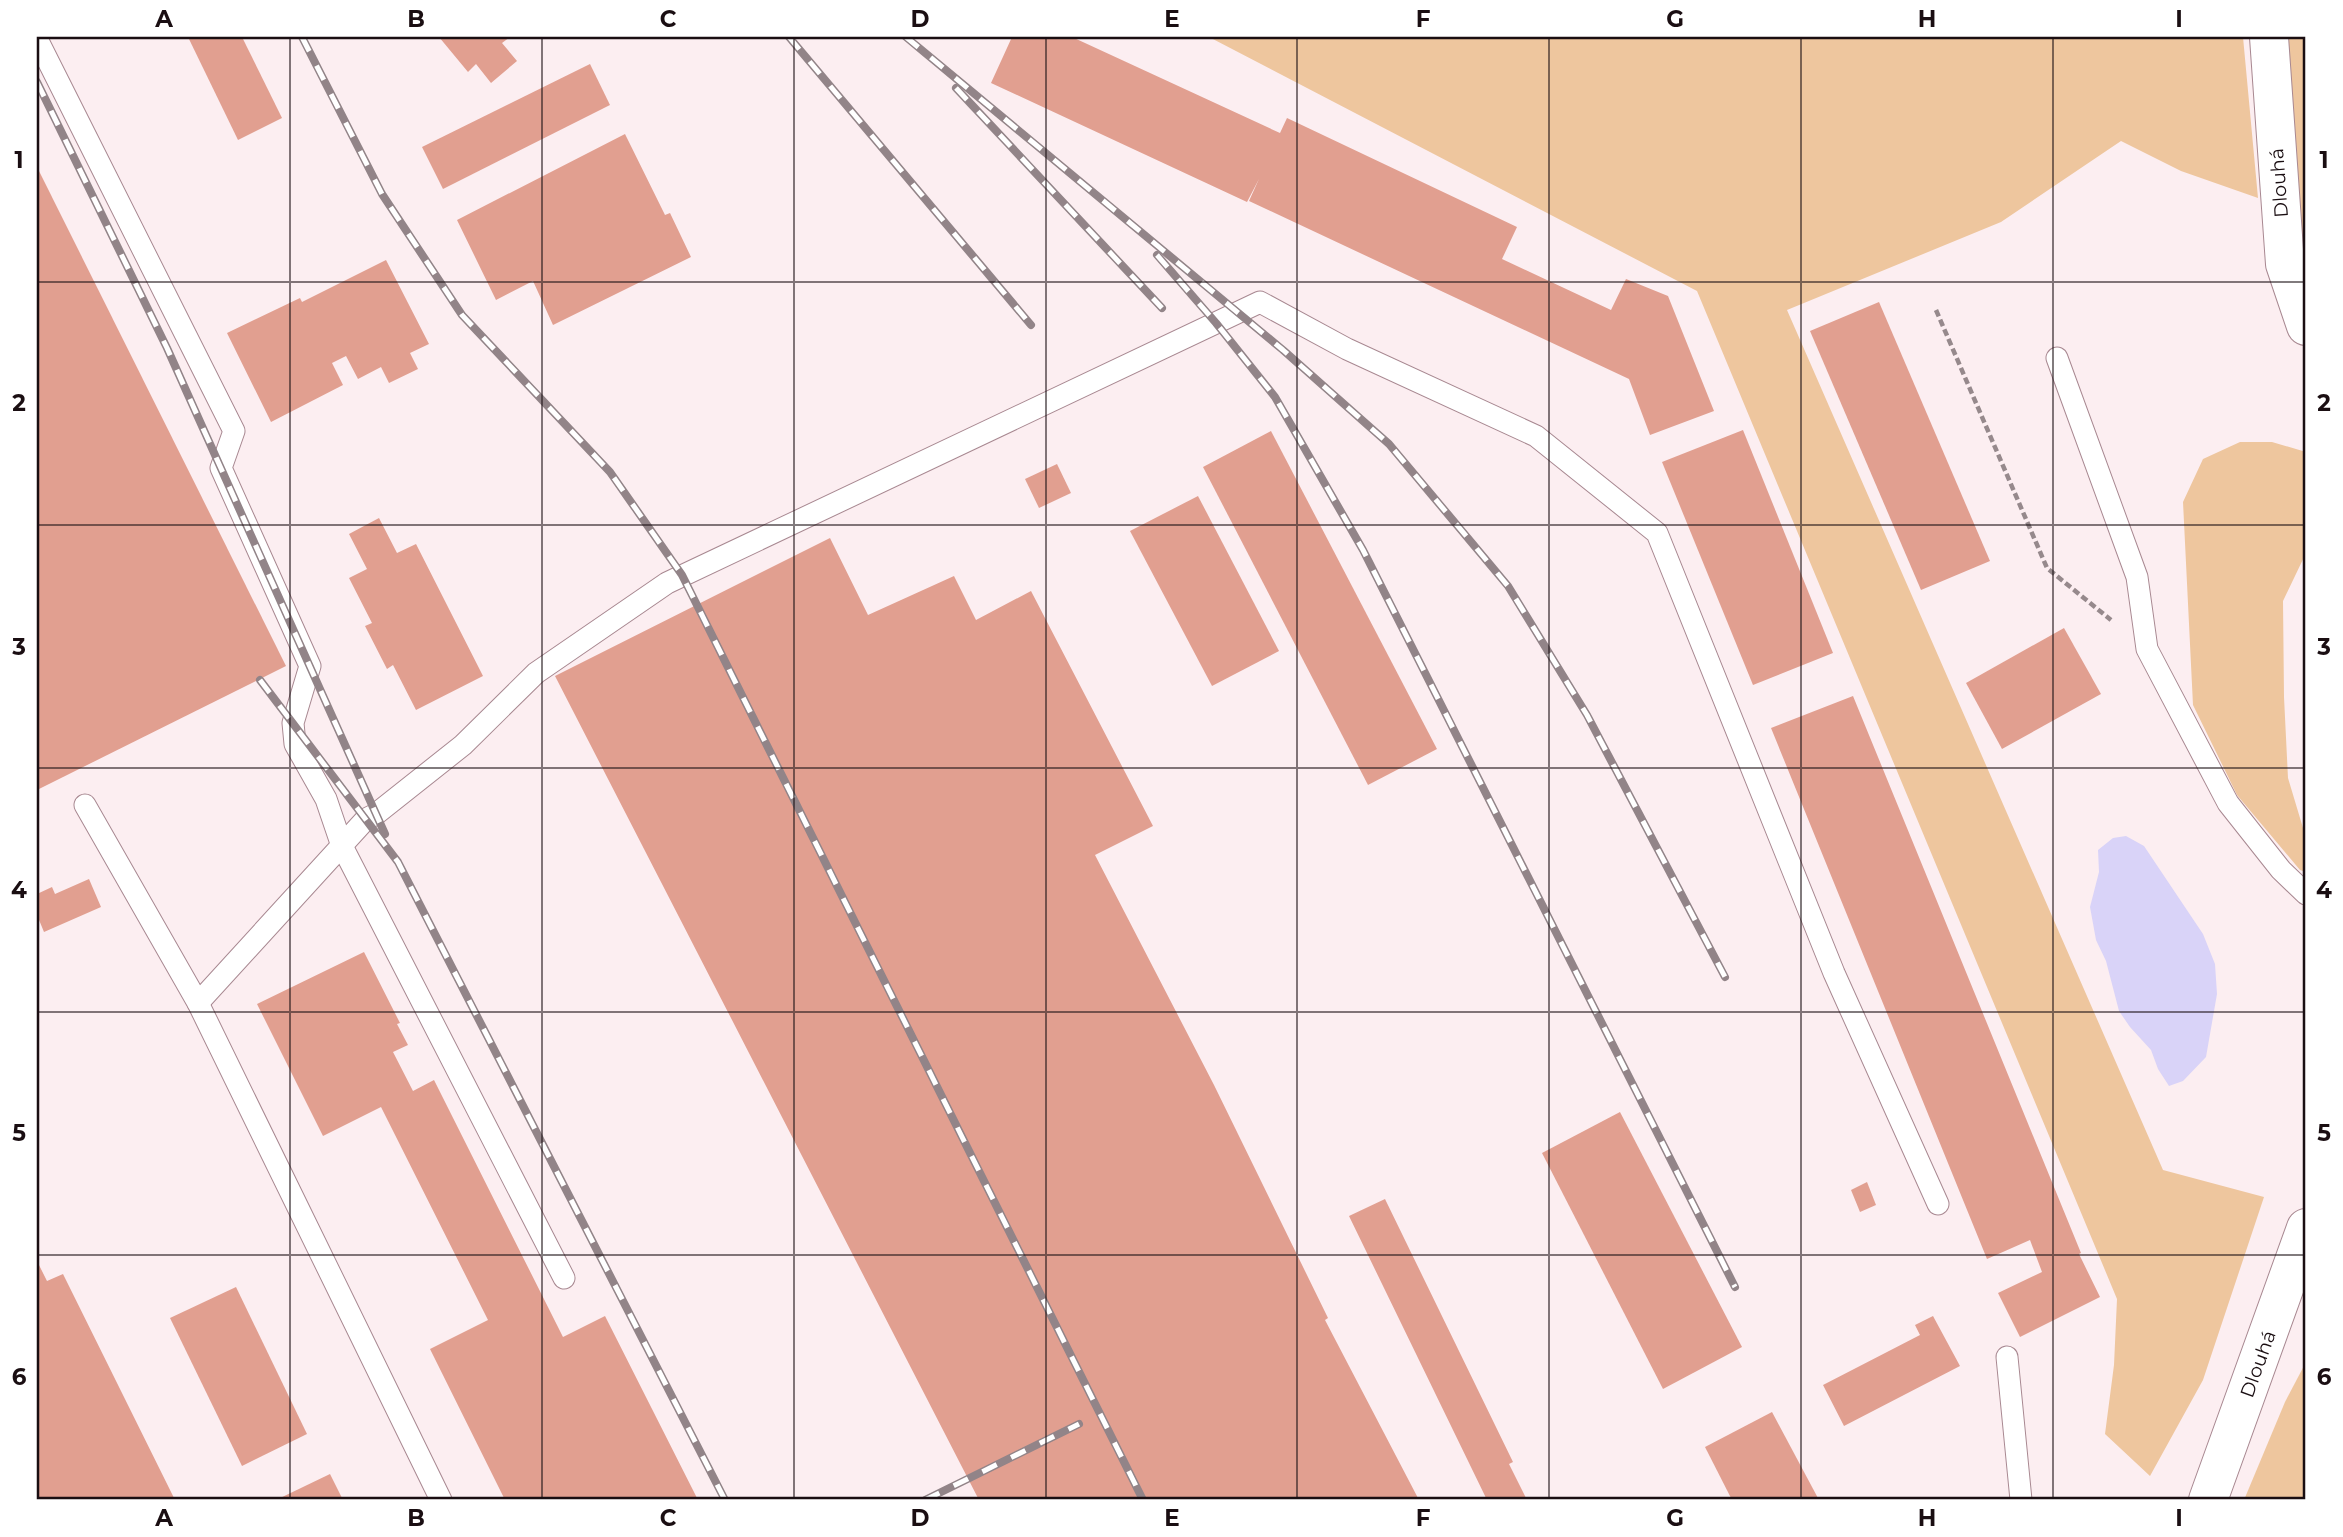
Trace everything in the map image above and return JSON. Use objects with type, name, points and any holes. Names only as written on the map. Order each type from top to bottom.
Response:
[{"type":"street","name":"Dlouhá","points":[[2269,37],[2285,264],[2306,326]]},
{"type":"street","name":"Dlouhá","points":[[2208,1500],[2306,1228]]},
{"type":"lane","points":[[37,39],[234,431],[221,468],[310,666],[293,723],[295,744],[326,799],[342,846],[564,1278]]},
{"type":"lane","points":[[198,1003],[366,819],[463,745],[536,673],[667,583],[1261,302],[1347,349],[1536,436],[1657,533],[1834,973],[1938,1204]]},
{"type":"lane","points":[[2057,358],[2137,577],[2147,649],[2228,803],[2281,870],[2306,894]]},
{"type":"lane","points":[[85,805],[198,1003],[441,1500]]},
{"type":"lane","points":[[2007,1356],[2021,1500]]},
{"type":"path","points":[[1936,310],[2048,568],[2147,649]]},
{"type":"shaded area","points":[[1209,37],[2243,37],[2258,198],[2181,171],[2121,141],[2001,222],[1787,310],[2163,1170],[2264,1197],[2203,1380],[2150,1476],[2105,1434],[2114,1365],[2117,1299],[1697,291]]},
{"type":"shaded area","points":[[2283,37],[2306,37],[2306,265],[2286,166]]},
{"type":"shaded area","points":[[2240,442],[2272,442],[2306,452],[2306,553],[2283,601],[2288,778],[2306,838],[2306,872],[2300,870],[2237,795],[2193,705],[2183,502],[2203,459]]},
{"type":"shaded area","points":[[2126,836],[2144,846],[2203,934],[2215,964],[2217,994],[2206,1057],[2183,1081],[2169,1086],[2158,1069],[2151,1050],[2119,1011],[2106,961],[2096,940],[2090,907],[2099,872],[2098,850],[2113,838]]},
{"type":"shaded area","points":[[2306,1362],[2306,1500],[2244,1500],[2285,1402]]},
{"type":"building","points":[[188,37],[242,37],[282,118],[238,140]]},
{"type":"building","points":[[439,37],[510,37],[502,43],[517,61],[491,83],[476,64],[468,72]]},
{"type":"building","points":[[1012,37],[1072,37],[1280,133],[1287,118],[1517,227],[1502,259],[1611,310],[1626,279],[1668,296],[1714,411],[1650,435],[1629,379],[1249,201],[1259,179],[1247,202],[991,83]]},
{"type":"building","points":[[590,64],[610,105],[443,189],[422,147]]},
{"type":"building","points":[[625,134],[665,215],[670,213],[691,257],[553,325],[533,281],[496,300],[457,220]]},
{"type":"building","points":[[37,167],[286,666],[37,790]]},
{"type":"building","points":[[386,260],[429,344],[410,353],[418,369],[389,383],[381,367],[358,379],[346,356],[332,363],[343,385],[271,422],[227,333],[300,298],[302,302]]},
{"type":"building","points":[[1879,302],[1990,561],[1921,590],[1810,331]]},
{"type":"building","points":[[1743,430],[1833,653],[1753,685],[1662,462]]},
{"type":"building","points":[[1271,431],[1437,749],[1368,785],[1203,467]]},
{"type":"building","points":[[1057,464],[1071,493],[1039,508],[1025,479]]},
{"type":"building","points":[[1198,496],[1279,651],[1212,686],[1130,531]]},
{"type":"building","points":[[379,518],[397,553],[416,544],[483,676],[416,710],[393,665],[387,669],[365,626],[372,623],[349,578],[367,569],[349,534]]},
{"type":"building","points":[[830,538],[868,615],[954,576],[976,620],[1031,591],[1153,826],[1095,855],[1214,1085],[1328,1318],[1325,1320],[1419,1500],[979,1500],[555,676]]},
{"type":"building","points":[[2064,628],[2101,694],[2002,749],[1966,683]]},
{"type":"building","points":[[1853,696],[2081,1253],[2079,1254],[2100,1297],[2020,1337],[1998,1293],[2042,1272],[2030,1240],[1987,1259],[1771,728]]},
{"type":"building","points":[[89,879],[101,907],[44,932],[37,915],[37,894],[52,887],[55,894]]},
{"type":"building","points":[[364,952],[400,1023],[397,1024],[408,1045],[393,1052],[413,1091],[434,1080],[563,1337],[605,1316],[698,1500],[505,1500],[430,1349],[488,1320],[381,1107],[323,1136],[257,1004]]},
{"type":"building","points":[[1620,1112],[1742,1347],[1663,1389],[1542,1153]]},
{"type":"building","points":[[1867,1182],[1876,1205],[1860,1212],[1851,1190]]},
{"type":"building","points":[[1385,1199],[1513,1462],[1509,1464],[1527,1500],[1487,1500],[1349,1216]]},
{"type":"building","points":[[37,1261],[47,1281],[63,1274],[175,1500],[37,1500]]},
{"type":"building","points":[[236,1287],[307,1434],[242,1466],[170,1318]]},
{"type":"building","points":[[1933,1316],[1960,1366],[1844,1426],[1823,1385],[1920,1335],[1915,1325]]},
{"type":"building","points":[[1772,1412],[1819,1500],[1732,1500],[1705,1447]]},
{"type":"building","points":[[330,1474],[343,1500],[276,1500]]},
{"type":"railway","points":[[302,37],[382,194],[462,315],[610,472],[682,575],[1143,1500]]},
{"type":"railway","points":[[789,37],[1031,325]]},
{"type":"railway","points":[[906,37],[1283,350],[1389,444],[1508,586],[1587,715],[1725,977]]},
{"type":"railway","points":[[37,82],[167,348],[385,834]]},
{"type":"railway","points":[[956,88],[1162,308]]},
{"type":"railway","points":[[1157,255],[1275,397],[1363,550],[1735,1287]]},
{"type":"railway","points":[[260,680],[398,862],[725,1500]]},
{"type":"railway","points":[[925,1500],[1079,1424]]}]
